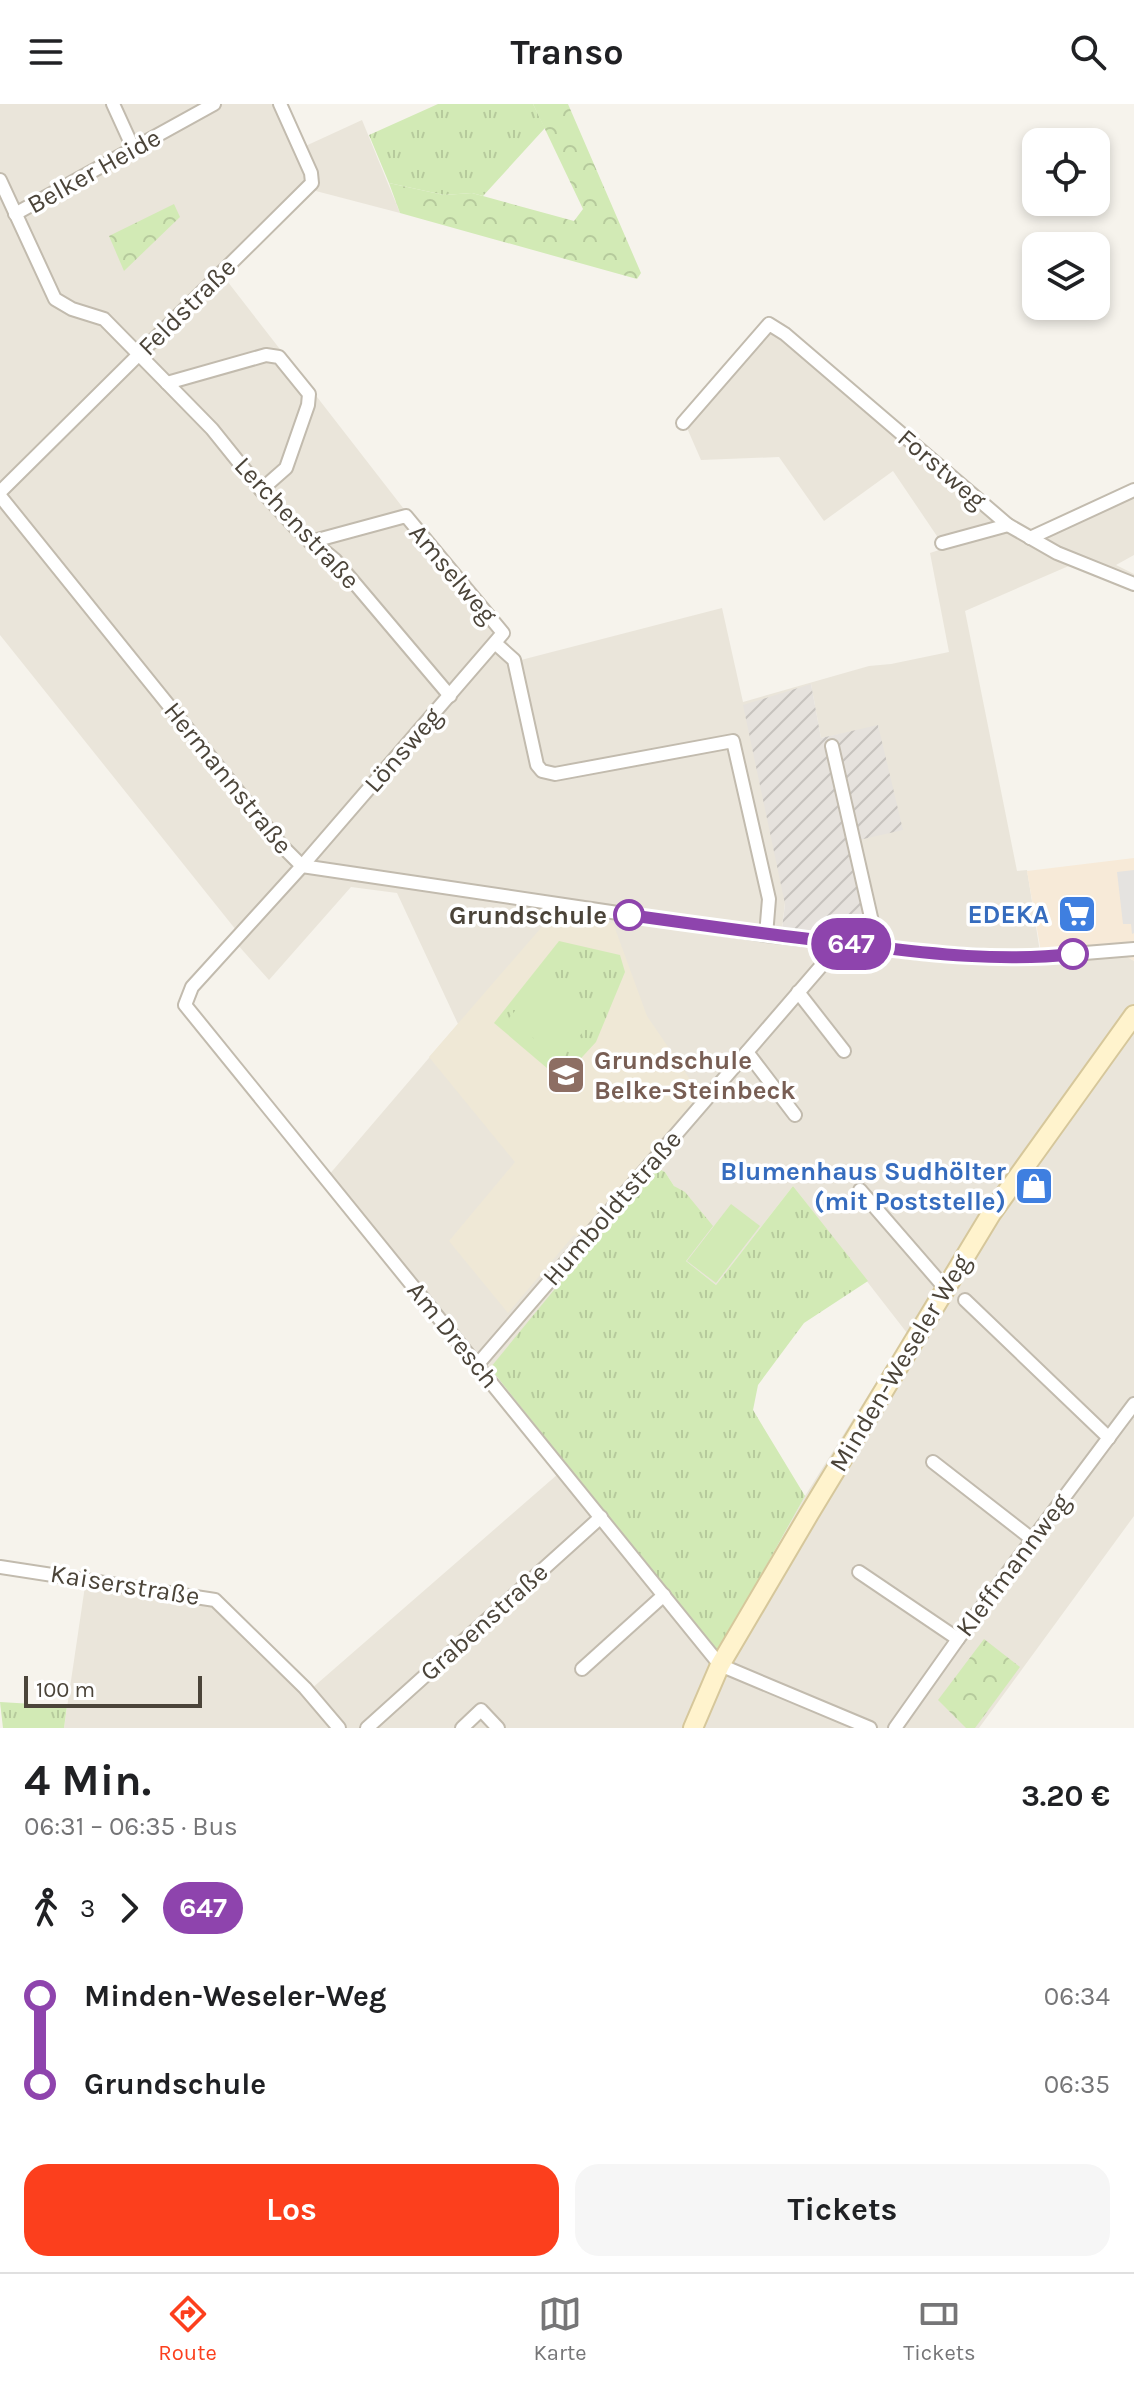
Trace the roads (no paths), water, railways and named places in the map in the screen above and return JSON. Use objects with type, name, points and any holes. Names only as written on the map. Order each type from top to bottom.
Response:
[{"type":"street","points":[[113,104],[134,150]]},
{"type":"street","name":"Belker Heide","points":[[15,214],[214,104]]},
{"type":"street","name":"Feldstraße","points":[[0,494],[312,183],[311,173],[280,104]]},
{"type":"street","name":"Lerchenstraße","points":[[0,180],[55,299],[72,309],[104,319],[212,429],[261,490],[310,542],[335,560],[450,696]]},
{"type":"street","name":"Forstweg","points":[[683,423],[769,324],[785,334],[1008,525],[1057,553],[1134,584]]},
{"type":"street","points":[[167,383],[266,355],[279,357],[309,394],[308,405],[286,468],[261,490]]},
{"type":"street","points":[[1030,538],[1134,490]]},
{"type":"street","name":"Hermannstraße","points":[[0,494],[282,846],[302,866],[766,935],[878,948],[1024,958],[1134,949]]},
{"type":"street","name":"Amselweg","points":[[310,542],[406,516],[499,638]]},
{"type":"street","points":[[942,543],[1008,525]]},
{"type":"street","points":[[499,638],[514,660],[537,765],[545,772],[555,774],[733,741],[769,899],[766,935]]},
{"type":"street","name":"Lönsweg","points":[[185,1005],[192,987],[302,866],[499,638]]},
{"type":"street","points":[[832,746],[878,948]]},
{"type":"street","name":"Humboldtstraße","points":[[477,1365],[841,943]]},
{"type":"street","points":[[1118,949],[1134,958]]},
{"type":"street","points":[[798,992],[844,1051]]},
{"type":"street","name":"Am Dresch","points":[[185,1005],[720,1665]]},
{"type":"street","name":"Minden-Weseler Weg","points":[[693,1728],[720,1665],[945,1288],[991,1214],[1134,1015]]},
{"type":"street","points":[[747,1052],[795,1115]]},
{"type":"street","points":[[860,1190],[945,1288]]},
{"type":"street","points":[[965,1300],[1109,1438]]},
{"type":"street","name":"Kleffmannweg","points":[[895,1728],[1134,1404]]},
{"type":"street","points":[[933,1462],[1032,1539]]},
{"type":"street","name":"Grabenstraße","points":[[367,1728],[601,1517]]},
{"type":"street","name":"Kaiserstraße","points":[[0,1567],[215,1600],[305,1688],[339,1728]]},
{"type":"street","points":[[859,1572],[958,1639]]},
{"type":"street","points":[[582,1669],[664,1595]]},
{"type":"street","points":[[720,1665],[870,1728]]},
{"type":"street","points":[[462,1728],[481,1710],[498,1728]]},
{"type":"place","name":"EDEKA","points":[[1077,914]]},
{"type":"place","name":"Grundschule","points":[[629,915]]},
{"type":"place","name":"Grundschule Belke-Steinbeck","points":[[566,1075]]},
{"type":"place","name":"Blumenhaus Sudhölter (mit Poststelle)","points":[[1034,1186]]}]
